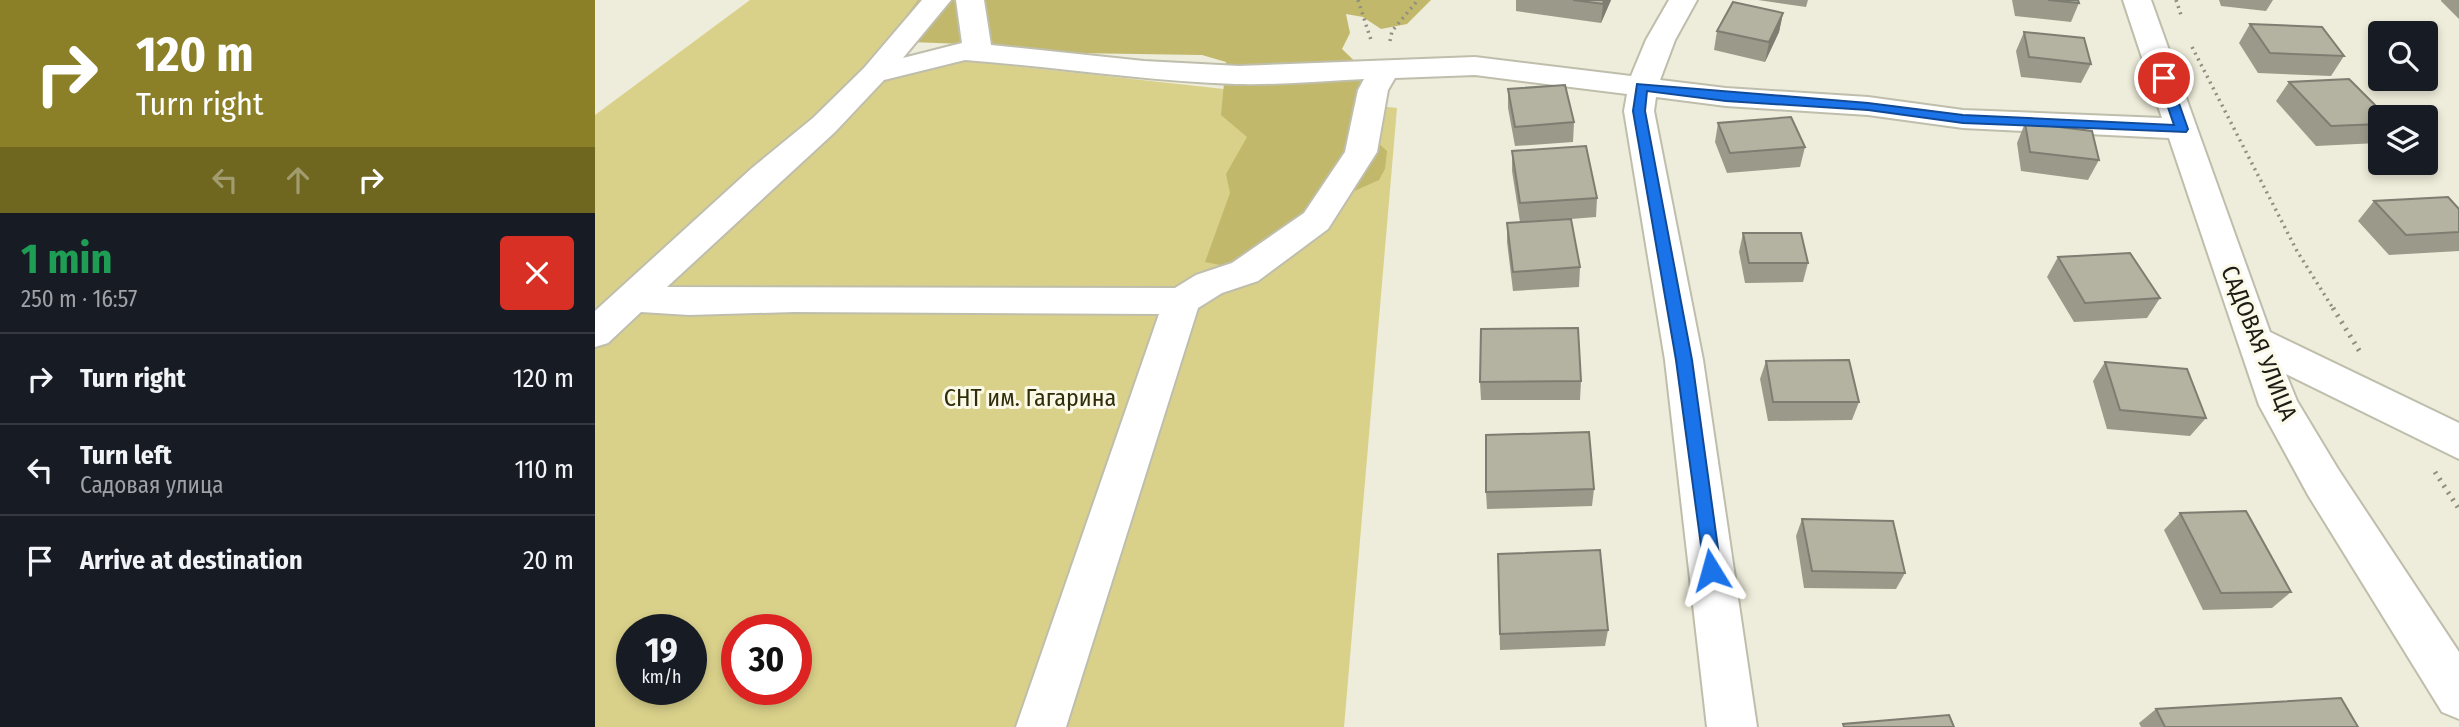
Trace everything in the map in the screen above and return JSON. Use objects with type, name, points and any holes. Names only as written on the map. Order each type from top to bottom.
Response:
[{"type":"street","points":[[595,333],[636,298],[764,176],[824,125],[874,74],[937,0]]},
{"type":"street","points":[[970,0],[978,52]]},
{"type":"street","points":[[1683,0],[1667,24],[1641,87],[1639,111],[1684,360],[1732,727]]},
{"type":"street","name":"САДОВАЯ УЛИЦА","points":[[2137,0],[2254,341],[2279,405],[2323,482],[2459,695]]},
{"type":"street","points":[[874,74],[943,55],[978,52],[1073,60],[1144,70],[1239,75],[1475,66],[1726,97],[1868,106],[1963,119],[2182,129]]},
{"type":"street","points":[[636,298],[689,302],[794,299],[1182,301],[1209,284],[1245,272],[1316,221],[1361,152],[1373,90],[1385,69]]},
{"type":"street","points":[[1041,727],[1182,301]]},
{"type":"street","points":[[2254,341],[2459,442]]},
{"type":"path","points":[[1358,0],[1365,30],[1385,69]]},
{"type":"path","points":[[1385,69],[1392,32],[1418,0]]},
{"type":"path","points":[[2176,0],[2183,22]]},
{"type":"path","points":[[2190,43],[2297,251],[2363,357]]},
{"type":"path","points":[[2400,415],[2459,509]]},
{"type":"green space","name":"СНТ им. Гагарина","points":[[750,0],[927,0],[877,51],[1397,108],[1344,727],[595,727],[595,115]]},
{"type":"shaded area","points":[[918,0],[1431,0],[1407,24],[1381,29],[1363,17],[1346,14],[1350,33],[1342,49],[1367,73],[1365,97],[1352,112],[1360,127],[1387,151],[1385,169],[1379,180],[1312,210],[1268,243],[1225,266],[1205,262],[1230,193],[1226,174],[1247,137],[1221,115],[1226,62],[1202,55],[1073,53],[1013,46],[912,42],[895,31]]},
{"type":"building","points":[[1573,0],[1604,0],[1603,4]]},
{"type":"building","points":[[2048,0],[2078,0],[2079,3]]},
{"type":"building","points":[[1733,2],[1783,13],[1769,42],[1717,31]]},
{"type":"building","points":[[2250,24],[2322,27],[2344,56],[2270,53]]},
{"type":"building","points":[[2024,32],[2084,38],[2091,64],[2029,57]]},
{"type":"building","points":[[2349,79],[2375,105],[2368,105],[2368,124],[2331,126],[2289,82]]},
{"type":"building","points":[[1565,85],[1574,122],[1515,127],[1508,89]]},
{"type":"building","points":[[1791,117],[1805,147],[1730,153],[1718,123]]},
{"type":"building","points":[[2025,123],[2092,131],[2099,160],[2030,152]]},
{"type":"building","points":[[1586,146],[1597,198],[1520,203],[1512,151]]},
{"type":"building","points":[[2448,197],[2459,209],[2459,232],[2406,235],[2374,201]]},
{"type":"building","points":[[1571,219],[1580,267],[1513,272],[1507,223]]},
{"type":"building","points":[[1743,233],[1801,233],[1808,263],[1749,263]]},
{"type":"building","points":[[2130,253],[2160,298],[2085,303],[2058,257]]},
{"type":"building","points":[[1578,328],[1581,381],[1480,382],[1481,329]]},
{"type":"building","points":[[1849,360],[1859,402],[1773,402],[1766,361]]},
{"type":"building","points":[[2105,362],[2187,369],[2206,418],[2120,410]]},
{"type":"building","points":[[1589,432],[1594,489],[1486,492],[1486,435]]},
{"type":"building","points":[[2246,511],[2291,592],[2221,593],[2180,513]]},
{"type":"building","points":[[1802,519],[1893,521],[1905,573],[1812,571]]},
{"type":"building","points":[[1600,550],[1608,630],[1500,634],[1498,554]]},
{"type":"building","points":[[2341,698],[2358,727],[2165,727],[2156,709]]},
{"type":"building","points":[[1949,715],[1954,727],[1844,727],[1843,724]]},
{"type":"route","points":[[1711,570],[1684,360],[1639,111],[1641,87],[1726,97],[1868,106],[1963,119],[2182,129],[2164,78]]}]
